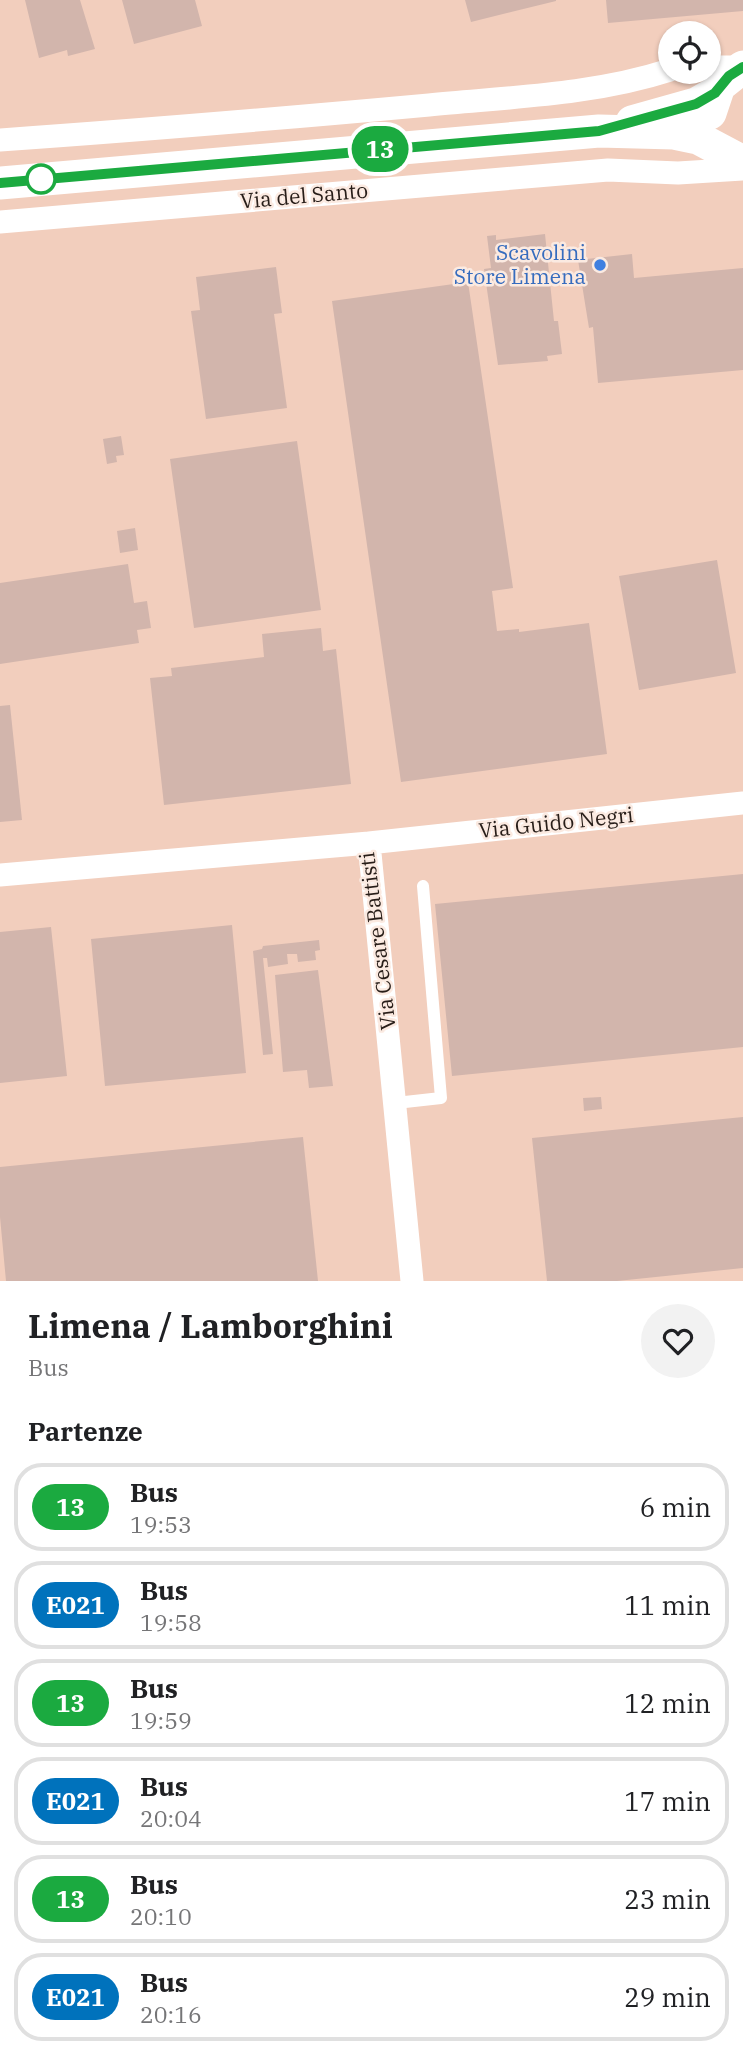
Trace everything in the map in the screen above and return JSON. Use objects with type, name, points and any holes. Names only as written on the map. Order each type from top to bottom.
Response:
[{"type":"street","points":[[721,78],[743,67]]},
{"type":"street","points":[[0,140],[298,117],[581,90],[658,74]]},
{"type":"street","points":[[599,131],[696,104],[709,84]]},
{"type":"street","points":[[712,84],[710,109],[713,136],[735,160]]},
{"type":"street","points":[[0,183],[599,131],[674,133],[698,138],[735,160]]},
{"type":"street","name":"Via del Santo","points":[[0,222],[608,170],[646,173],[735,160]]},
{"type":"street","name":"Via Guido Negri","points":[[369,843],[743,803]]},
{"type":"street","name":"Via Cesare Battisti","points":[[0,875],[369,843],[412,1281]]},
{"type":"lane","points":[[396,1103],[441,1098],[423,886]]},
{"type":"shaded area","points":[[0,0],[743,0],[743,1281],[0,1281]]},
{"type":"building","points":[[25,0],[80,0],[95,49],[68,56],[67,50],[39,58]]},
{"type":"building","points":[[122,0],[195,0],[202,26],[134,44]]},
{"type":"building","points":[[465,0],[556,0],[556,1],[471,22]]},
{"type":"building","points":[[606,0],[743,0],[743,11],[608,23]]},
{"type":"building","points":[[545,234],[554,321],[558,321],[562,354],[547,356],[548,361],[498,365],[484,269],[491,268],[487,236],[496,235],[496,240]]},
{"type":"building","points":[[632,254],[634,278],[743,268],[743,370],[598,383],[593,327],[589,328],[578,260]]},
{"type":"building","points":[[276,267],[282,313],[274,314],[287,408],[206,419],[191,311],[200,310],[196,277]]},
{"type":"building","points":[[468,282],[513,588],[492,591],[497,631],[519,629],[519,632],[589,623],[607,754],[401,782],[332,301]]},
{"type":"building","points":[[121,436],[124,455],[116,456],[117,462],[107,464],[103,439]]},
{"type":"building","points":[[297,441],[321,610],[194,628],[170,459]]},
{"type":"building","points":[[135,528],[138,550],[120,553],[117,531]]},
{"type":"building","points":[[717,560],[736,673],[639,690],[619,576]]},
{"type":"building","points":[[128,564],[134,603],[147,601],[151,628],[137,630],[139,643],[0,664],[0,583]]},
{"type":"building","points":[[321,628],[323,651],[336,649],[351,784],[164,805],[150,678],[172,676],[171,668],[264,657],[262,634]]},
{"type":"building","points":[[10,705],[22,820],[0,822],[0,706]]},
{"type":"building","points":[[743,874],[743,1047],[452,1076],[435,904]]},
{"type":"building","points":[[232,925],[246,1073],[105,1086],[91,939]]},
{"type":"building","points":[[51,927],[67,1076],[0,1083],[0,932]]},
{"type":"building","points":[[319,940],[320,950],[315,951],[316,960],[298,962],[297,954],[287,954],[288,964],[268,967],[267,958],[263,958],[273,1054],[263,1055],[253,951],[262,949],[263,946]]},
{"type":"building","points":[[318,970],[333,1086],[309,1088],[307,1070],[283,1072],[275,975]]},
{"type":"building","points":[[601,1097],[602,1109],[584,1111],[583,1098]]},
{"type":"building","points":[[743,1117],[743,1268],[617,1281],[547,1281],[532,1138]]},
{"type":"building","points":[[303,1137],[318,1281],[6,1281],[0,1217],[0,1167]]},
{"type":"bus line","name":"13","points":[[0,183],[599,131],[696,104],[715,93],[729,76],[743,67]]},
{"type":"place","name":"Scavolini Store Limena","points":[[600,265]]}]
